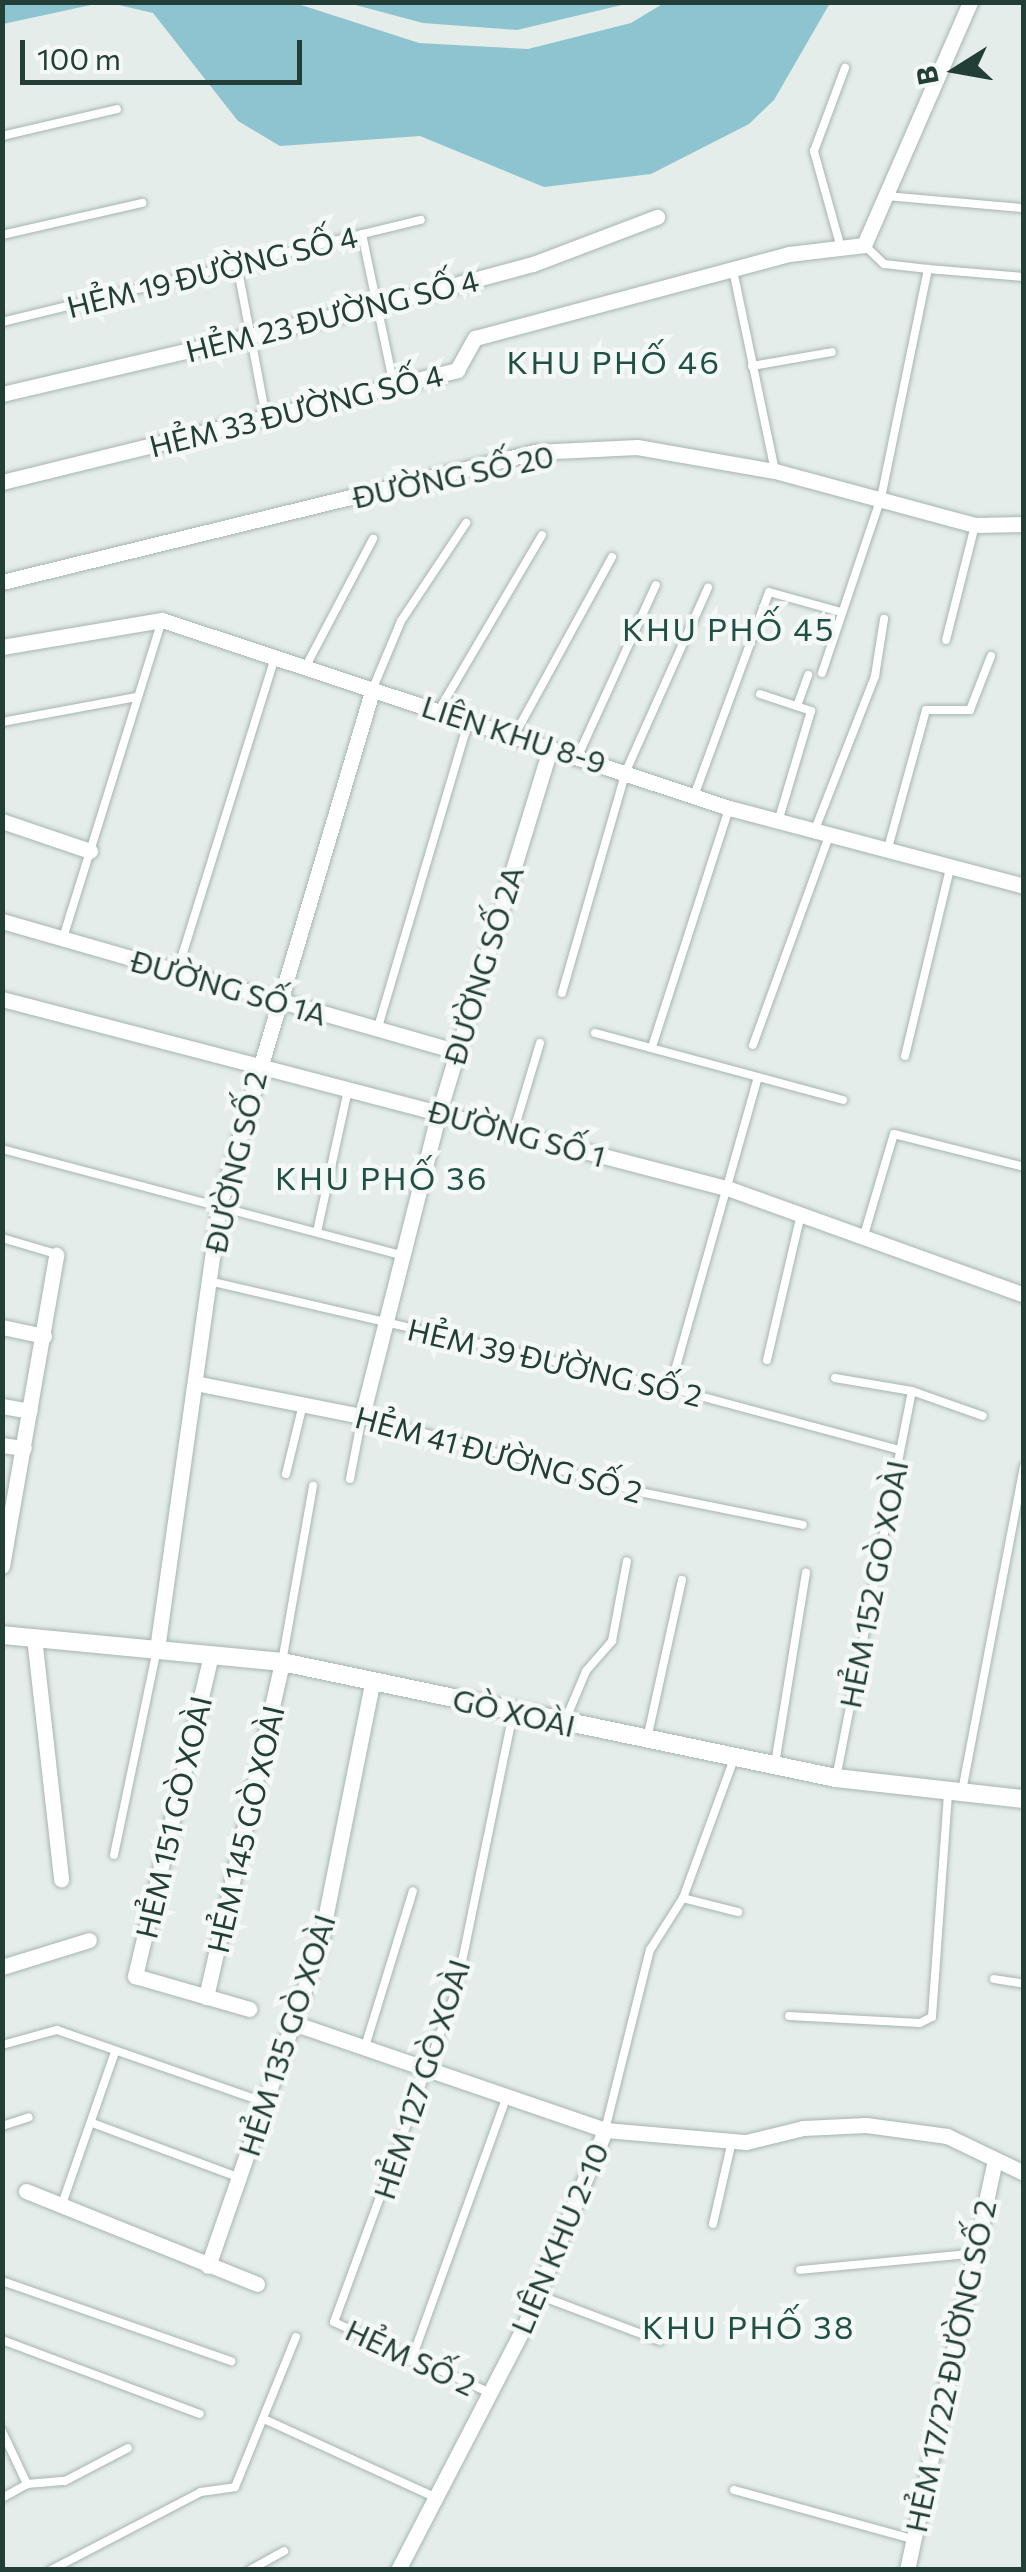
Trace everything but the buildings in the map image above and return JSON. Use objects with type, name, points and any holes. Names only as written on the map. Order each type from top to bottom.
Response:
[{"type":"street","points":[[864,245],[970,2]]},
{"type":"street","name":"HẺM 23 ĐƯỜNG SỐ 4","points":[[2,394],[377,306],[533,264],[656,217]]},
{"type":"street","name":"HẺM 33 ĐƯỜNG SỐ 4","points":[[2,482],[457,370],[476,338],[733,270],[864,245]]},
{"type":"street","name":"ĐƯỜNG SỐ 20","points":[[2,582],[536,452],[637,447],[775,470],[975,524],[1024,524]]},
{"type":"street","name":"LIÊN KHU 8-9","points":[[2,647],[162,620],[577,758],[626,770],[730,808],[886,853],[1024,886]]},
{"type":"street","name":"ĐƯỜNG SỐ 2","points":[[156,1650],[220,1206],[274,1002],[373,688]]},
{"type":"street","name":"ĐƯỜNG SỐ 2A","points":[[362,1416],[381,1321],[439,1112],[550,748]]},
{"type":"street","points":[[2,822],[90,851]]},
{"type":"street","name":"ĐƯỜNG SỐ 1A","points":[[2,921],[456,1052]]},
{"type":"street","name":"ĐƯỜNG SỐ 1","points":[[2,999],[349,1085],[730,1189],[800,1218],[1024,1295]]},
{"type":"street","points":[[2,1566],[56,1255]]},
{"type":"street","points":[[2,1327],[44,1336]]},
{"type":"street","name":"HẺM 41 ĐƯỜNG SỐ 2","points":[[195,1382],[362,1416]]},
{"type":"street","points":[[2,1406],[30,1411]]},
{"type":"street","points":[[2,1445],[24,1448]]},
{"type":"street","name":"GÒ XOÀI","points":[[2,1634],[210,1659],[282,1662],[563,1725],[836,1778],[955,1795],[1024,1800]]},
{"type":"street","points":[[34,1637],[60,1880]]},
{"type":"street","name":"HẺM 151 GÒ XOÀI","points":[[206,1996],[135,1976],[210,1659]]},
{"type":"street","name":"HẺM 145 GÒ XOÀI","points":[[206,1996],[282,1662]]},
{"type":"street","name":"HẺM 135 GÒ XOÀI","points":[[208,2266],[320,1944],[372,1683]]},
{"type":"street","points":[[2,1967],[89,1940]]},
{"type":"street","points":[[206,1996],[249,2009]]},
{"type":"street","points":[[292,2023],[605,2130]]},
{"type":"street","name":"LIÊN KHU 2-10","points":[[403,2568],[538,2294],[605,2130],[732,2141],[866,2125],[947,2136],[994,2164],[1024,2172]]},
{"type":"street","name":"HẺM 17/22 ĐƯỜNG SỐ 2","points":[[907,2570],[970,2254],[994,2164]]},
{"type":"street","points":[[26,2191],[257,2284]]},
{"type":"lane","points":[[841,248],[814,151],[845,68]]},
{"type":"lane","points":[[2,136],[117,110]]},
{"type":"lane","points":[[886,196],[1021,208]]},
{"type":"lane","points":[[2,234],[142,202]]},
{"type":"lane","name":"HẺM 19 ĐƯỜNG SỐ 4","points":[[2,322],[420,220]]},
{"type":"lane","points":[[362,234],[394,386]]},
{"type":"lane","points":[[864,245],[884,264],[1024,277]]},
{"type":"lane","points":[[237,265],[266,417]]},
{"type":"lane","points":[[822,673],[880,498],[928,269]]},
{"type":"lane","points":[[733,270],[775,470]]},
{"type":"lane","points":[[752,366],[832,352]]},
{"type":"lane","points":[[373,688],[401,621],[466,523]]},
{"type":"lane","points":[[946,640],[975,524]]},
{"type":"lane","points":[[439,710],[542,535]]},
{"type":"lane","points":[[306,666],[373,539]]},
{"type":"lane","points":[[514,736],[612,557]]},
{"type":"lane","points":[[577,758],[656,585]]},
{"type":"lane","points":[[562,993],[626,770],[708,588]]},
{"type":"lane","points":[[694,796],[768,592],[841,612]]},
{"type":"lane","points":[[753,1045],[875,676],[884,619]]},
{"type":"lane","points":[[63,938],[162,620]]},
{"type":"lane","points":[[886,853],[926,710],[970,710],[990,656]]},
{"type":"lane","points":[[177,972],[275,658]]},
{"type":"lane","points":[[797,706],[808,675]]},
{"type":"lane","points":[[760,694],[810,711],[778,822]]},
{"type":"lane","points":[[2,722],[138,698]]},
{"type":"lane","points":[[377,1028],[469,720]]},
{"type":"lane","points":[[652,1047],[730,808]]},
{"type":"lane","points":[[905,1056],[950,868]]},
{"type":"lane","points":[[595,1033],[843,1100]]},
{"type":"lane","points":[[513,1132],[540,1043]]},
{"type":"lane","points":[[670,1388],[730,1189],[758,1077]]},
{"type":"lane","points":[[317,1232],[349,1085]]},
{"type":"lane","points":[[863,1240],[894,1134],[1024,1167]]},
{"type":"lane","points":[[2,1149],[400,1255]]},
{"type":"lane","points":[[768,1360],[800,1218]]},
{"type":"lane","points":[[2,1238],[56,1255]]},
{"type":"lane","name":"HẺM 39 ĐƯỜNG SỐ 2","points":[[209,1281],[670,1388],[900,1450]]},
{"type":"lane","points":[[835,1378],[912,1391],[983,1416]]},
{"type":"lane","name":"HẺM 152 GÒ XOÀI","points":[[836,1778],[912,1391]]},
{"type":"lane","points":[[286,1474],[303,1404]]},
{"type":"lane","points":[[350,1479],[362,1416]]},
{"type":"lane","name":"HẺM 41 ĐƯỜNG SỐ 2","points":[[362,1416],[640,1492],[803,1525]]},
{"type":"lane","points":[[790,2016],[920,2023],[932,2017],[955,1795],[1024,1467]]},
{"type":"lane","points":[[282,1662],[313,1486]]},
{"type":"lane","points":[[563,1725],[586,1670],[612,1641],[627,1561]]},
{"type":"lane","points":[[775,1764],[806,1572]]},
{"type":"lane","points":[[648,1739],[682,1580]]},
{"type":"lane","points":[[114,1856],[156,1650]]},
{"type":"lane","name":"HẺM 127 GÒ XOÀI","points":[[334,2322],[430,2072],[513,1713]]},
{"type":"lane","points":[[605,2130],[650,1950],[683,1898],[734,1758]]},
{"type":"lane","points":[[364,2050],[413,1892]]},
{"type":"lane","points":[[683,1898],[738,1912]]},
{"type":"lane","points":[[994,1979],[1024,1984]]},
{"type":"lane","points":[[2,2044],[57,2030],[266,2102]]},
{"type":"lane","points":[[61,2207],[95,2124],[115,2052]]},
{"type":"lane","points":[[412,2361],[506,2098]]},
{"type":"lane","points":[[2,2126],[29,2117]]},
{"type":"lane","points":[[95,2124],[240,2178]]},
{"type":"lane","points":[[713,2224],[732,2141]]},
{"type":"lane","points":[[800,2270],[886,2268],[970,2254]]},
{"type":"lane","points":[[2,2281],[230,2361]]},
{"type":"lane","points":[[538,2294],[660,2340]]},
{"type":"lane","name":"HẺM SỐ 2","points":[[334,2322],[488,2393]]},
{"type":"lane","points":[[51,2570],[201,2492],[235,2488],[296,2337]]},
{"type":"lane","points":[[2,2340],[200,2414]]},
{"type":"lane","points":[[264,2419],[438,2498]]},
{"type":"lane","points":[[2,2432],[28,2484]]},
{"type":"lane","points":[[2,2498],[28,2484],[64,2482],[128,2448]]},
{"type":"lane","points":[[734,2490],[912,2538]]},
{"type":"lane","points":[[250,2570],[284,2551]]},
{"type":"water","points":[[3,2],[100,2],[100,3],[3,24]]},
{"type":"water","points":[[630,2],[517,30],[423,23],[348,3]]},
{"type":"water","points":[[110,3],[295,3],[419,43],[528,49],[631,23],[664,3],[830,3],[774,100],[749,124],[651,174],[544,187],[420,136],[280,146],[238,121],[153,13]]},
{"type":"district","name":"KHU PHỐ 46","points":[[614,361]]},
{"type":"district","name":"KHU PHỐ 45","points":[[729,628]]},
{"type":"district","name":"KHU PHỐ 36","points":[[382,1177]]},
{"type":"district","name":"KHU PHỐ 38","points":[[749,2326]]}]
